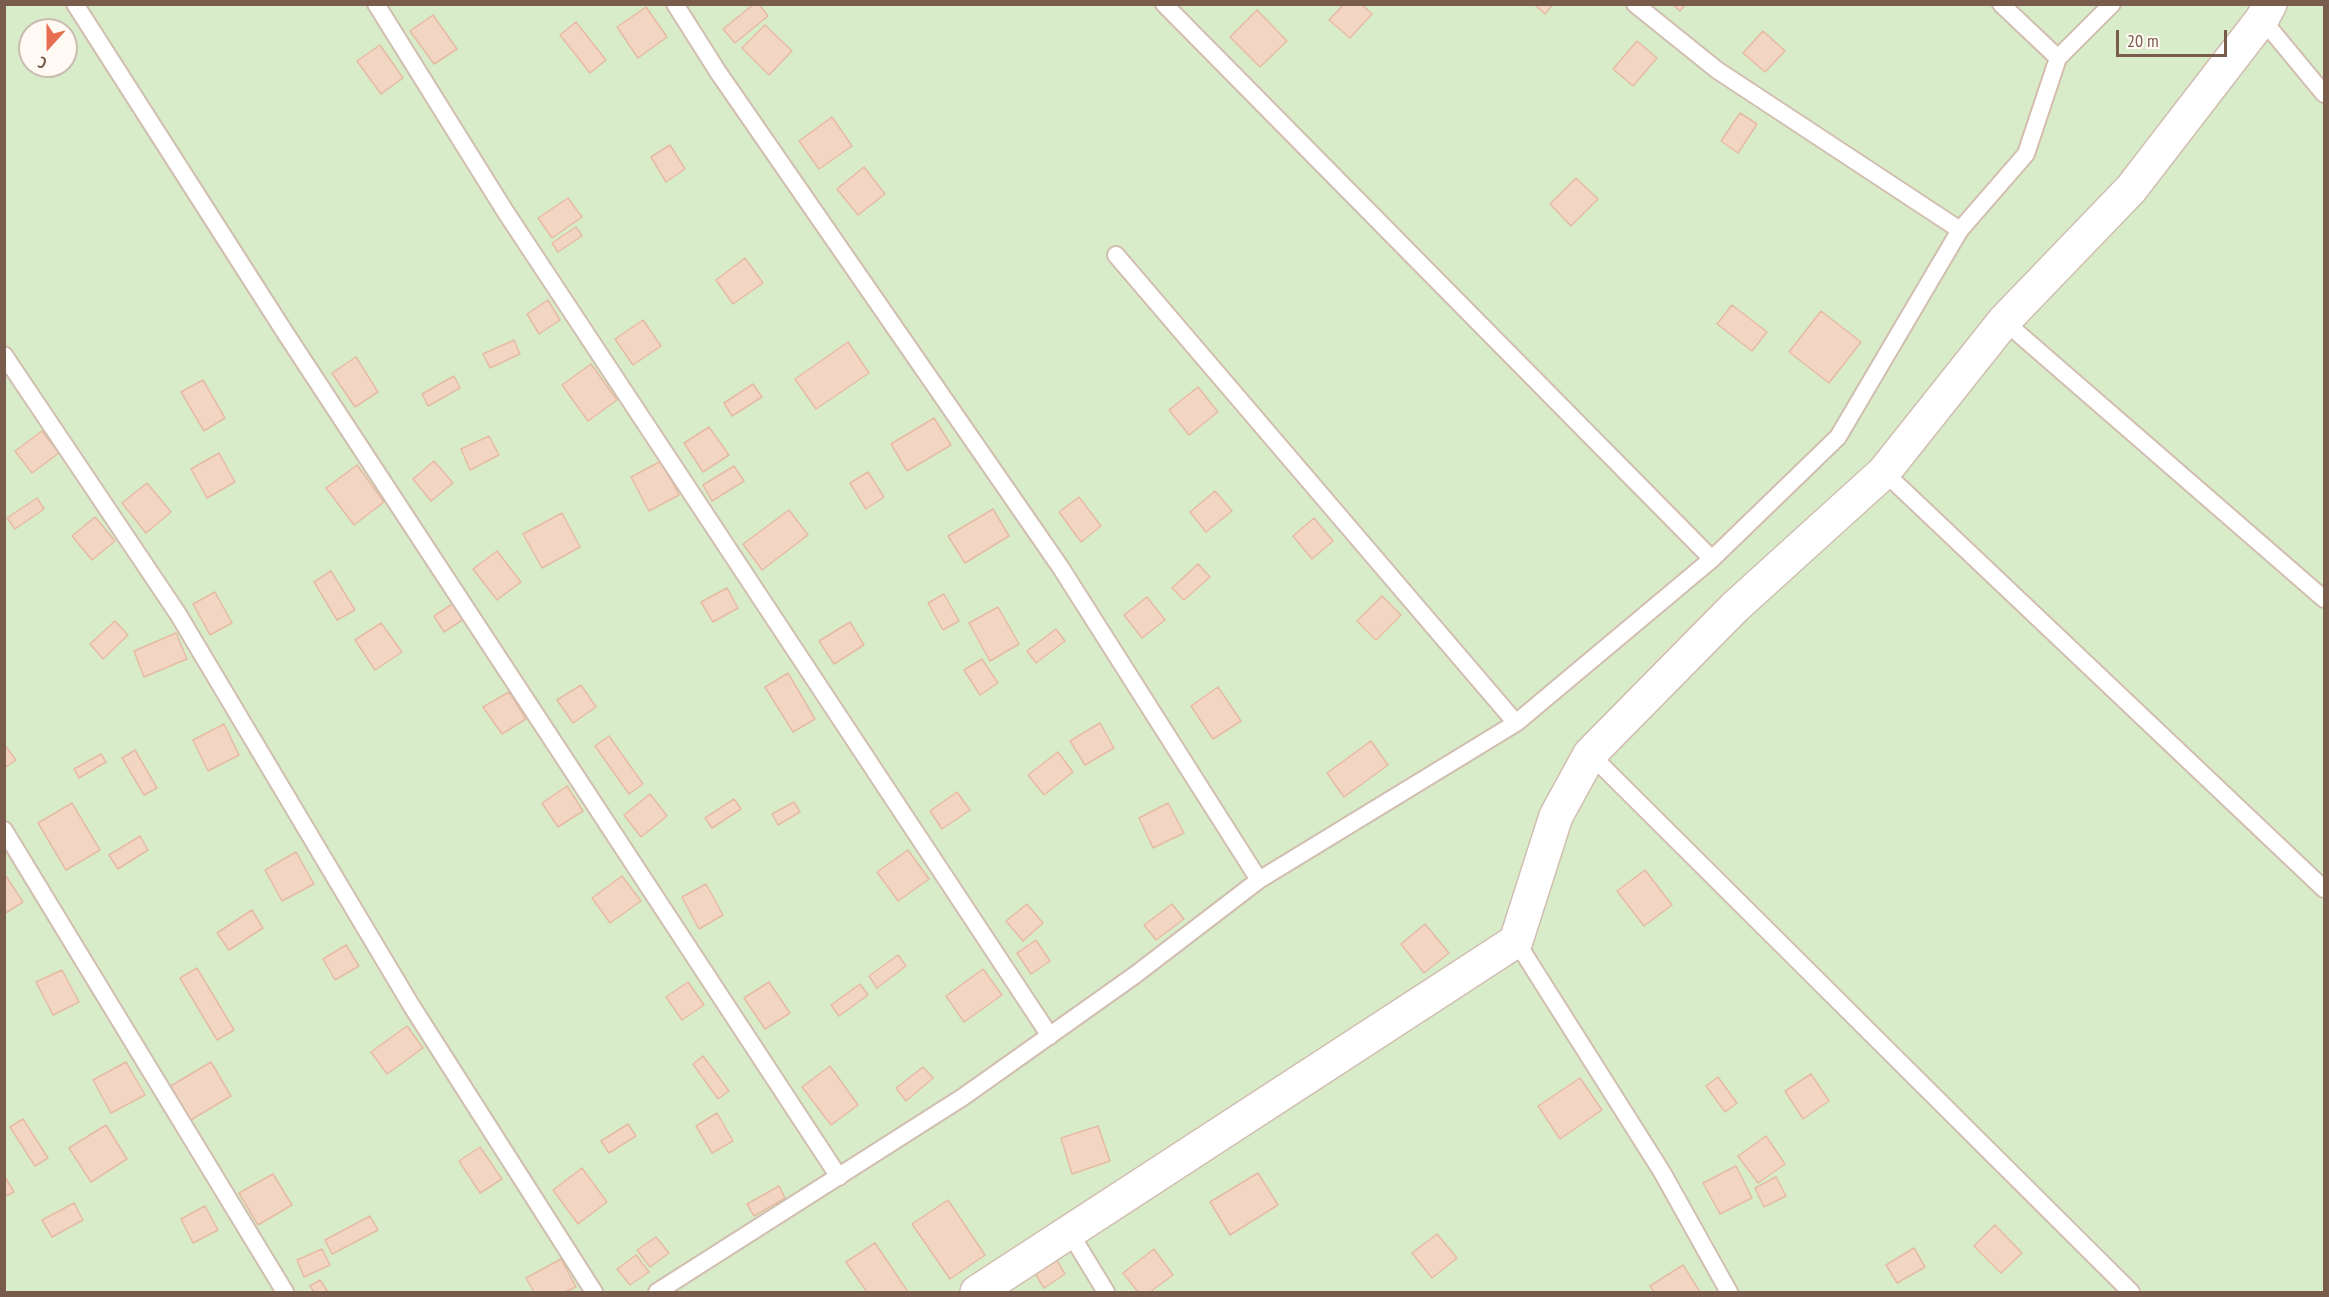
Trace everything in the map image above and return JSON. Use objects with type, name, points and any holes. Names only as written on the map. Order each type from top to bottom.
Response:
[{"type":"street","points":[[977,1293],[1516,941],[1556,816],[1590,754],[1735,608],[1884,472],[2004,321],[2131,189],[2266,11]]},
{"type":"lane","points":[[75,4],[286,334],[839,1177]]},
{"type":"lane","points":[[376,4],[505,211],[1050,1036]]},
{"type":"lane","points":[[675,4],[731,92],[1061,568],[1259,880]]},
{"type":"lane","points":[[1164,4],[1712,560]]},
{"type":"lane","points":[[1635,4],[1717,70],[1959,230]]},
{"type":"lane","points":[[2001,4],[2058,58]]},
{"type":"lane","points":[[657,1293],[963,1097],[1135,975],[1259,880],[1516,723],[1712,560],[1838,437],[1959,230],[2026,154],[2058,58],[2112,4]]},
{"type":"lane","points":[[2266,11],[2325,94]]},
{"type":"lane","points":[[1116,255],[1516,723]]},
{"type":"lane","points":[[2004,321],[2325,599]]},
{"type":"lane","points":[[4,355],[178,614],[411,1005],[594,1293]]},
{"type":"lane","points":[[1884,472],[2325,889]]},
{"type":"lane","points":[[1590,754],[2131,1293]]},
{"type":"lane","points":[[4,831],[285,1293]]},
{"type":"lane","points":[[1516,941],[1662,1172],[1729,1293]]},
{"type":"lane","points":[[1070,1233],[1106,1293]]},
{"type":"green space","points":[[5,5],[2324,5],[2324,1292],[5,1292]]},
{"type":"building","points":[[754,4],[759,4],[768,16],[735,43],[723,29]]},
{"type":"building","points":[[1344,4],[1361,4],[1372,14],[1350,38],[1329,20]]},
{"type":"building","points":[[1534,4],[1553,4],[1545,14]]},
{"type":"building","points":[[1672,4],[1686,4],[1680,11]]},
{"type":"building","points":[[646,7],[667,37],[638,58],[617,27]]},
{"type":"building","points":[[1257,10],[1287,41],[1260,67],[1230,37]]},
{"type":"building","points":[[433,15],[457,49],[434,64],[410,31]]},
{"type":"building","points":[[576,22],[606,60],[590,73],[560,35]]},
{"type":"building","points":[[765,25],[792,51],[769,75],[742,48]]},
{"type":"building","points":[[1763,31],[1785,51],[1765,72],[1743,53]]},
{"type":"building","points":[[1637,41],[1657,58],[1633,86],[1613,69]]},
{"type":"building","points":[[380,45],[403,78],[381,94],[357,61]]},
{"type":"building","points":[[1740,113],[1757,124],[1738,153],[1721,141]]},
{"type":"building","points":[[832,117],[852,146],[819,169],[799,141]]},
{"type":"building","points":[[670,145],[685,169],[666,182],[651,157]]},
{"type":"building","points":[[864,167],[885,194],[858,215],[837,189]]},
{"type":"building","points":[[1576,178],[1598,199],[1571,226],[1550,204]]},
{"type":"building","points":[[568,198],[582,217],[552,238],[538,218]]},
{"type":"building","points":[[576,227],[582,236],[558,252],[552,243]]},
{"type":"building","points":[[745,258],[763,283],[733,304],[716,280]]},
{"type":"building","points":[[548,300],[560,320],[539,334],[527,314]]},
{"type":"building","points":[[1732,305],[1767,332],[1752,351],[1717,324]]},
{"type":"building","points":[[1821,311],[1861,342],[1829,383],[1789,352]]},
{"type":"building","points":[[643,320],[661,346],[633,365],[615,339]]},
{"type":"building","points":[[514,340],[520,354],[490,368],[483,354]]},
{"type":"building","points":[[848,342],[869,373],[816,409],[795,379]]},
{"type":"building","points":[[356,357],[378,392],[355,407],[332,373]]},
{"type":"building","points":[[591,364],[617,400],[588,421],[562,385]]},
{"type":"building","points":[[454,376],[460,388],[428,406],[422,394]]},
{"type":"building","points":[[203,380],[225,418],[204,431],[181,392]]},
{"type":"building","points":[[753,384],[762,397],[732,416],[724,403]]},
{"type":"building","points":[[1198,387],[1218,412],[1189,435],[1169,410]]},
{"type":"building","points":[[934,418],[951,445],[907,471],[891,444]]},
{"type":"building","points":[[709,427],[729,455],[703,472],[684,443]]},
{"type":"building","points":[[42,431],[59,453],[32,473],[15,451]]},
{"type":"building","points":[[489,436],[499,455],[470,470],[461,449]]},
{"type":"building","points":[[219,453],[235,482],[207,498],[191,469]]},
{"type":"building","points":[[434,461],[453,483],[431,501],[413,479]]},
{"type":"building","points":[[661,461],[679,495],[649,511],[631,477]]},
{"type":"building","points":[[357,465],[384,502],[354,525],[326,488]]},
{"type":"building","points":[[734,466],[744,481],[712,501],[703,485]]},
{"type":"building","points":[[868,472],[884,497],[866,509],[850,483]]},
{"type":"building","points":[[147,483],[171,512],[146,533],[122,503]]},
{"type":"building","points":[[1215,491],[1232,511],[1206,532],[1190,512]]},
{"type":"building","points":[[1079,497],[1101,526],[1081,542],[1059,512]]},
{"type":"building","points":[[37,498],[44,509],[15,529],[7,518]]},
{"type":"building","points":[[993,509],[1009,536],[965,563],[948,536]]},
{"type":"building","points":[[789,510],[808,535],[762,570],[743,544]]},
{"type":"building","points":[[562,513],[580,547],[542,568],[523,534]]},
{"type":"building","points":[[95,517],[115,541],[92,560],[72,536]]},
{"type":"building","points":[[1314,518],[1333,541],[1312,559],[1293,536]]},
{"type":"building","points":[[497,551],[521,582],[497,600],[473,569]]},
{"type":"building","points":[[1198,564],[1210,577],[1184,600],[1172,588]]},
{"type":"building","points":[[331,571],[355,610],[337,620],[314,582]]},
{"type":"building","points":[[727,588],[738,608],[713,622],[701,602]]},
{"type":"building","points":[[215,592],[232,623],[210,635],[193,604]]},
{"type":"building","points":[[944,594],[959,621],[943,630],[928,603]]},
{"type":"building","points":[[1382,596],[1401,615],[1376,640],[1357,621]]},
{"type":"building","points":[[1147,597],[1165,620],[1142,638],[1124,615]]},
{"type":"building","points":[[454,603],[464,619],[444,632],[434,616]]},
{"type":"building","points":[[998,607],[1019,644],[990,661],[969,623]]},
{"type":"building","points":[[115,621],[128,635],[103,659],[90,644]]},
{"type":"building","points":[[850,622],[864,645],[834,664],[819,641]]},
{"type":"building","points":[[381,623],[402,652],[375,670],[355,640]]},
{"type":"building","points":[[1056,629],[1065,641],[1036,663],[1027,651]]},
{"type":"building","points":[[176,633],[187,659],[144,677],[134,651]]},
{"type":"building","points":[[982,659],[998,683],[980,695],[964,670]]},
{"type":"building","points":[[788,673],[815,719],[793,732],[765,687]]},
{"type":"building","points":[[581,685],[596,707],[573,723],[557,700]]},
{"type":"building","points":[[1218,687],[1241,721],[1213,739],[1191,706]]},
{"type":"building","points":[[509,692],[526,719],[502,734],[483,707]]},
{"type":"building","points":[[1100,723],[1114,748],[1085,765],[1070,741]]},
{"type":"building","points":[[224,724],[239,755],[208,771],[193,740]]},
{"type":"building","points":[[609,736],[643,784],[629,794],[595,746]]},
{"type":"building","points":[[1371,741],[1388,765],[1344,797],[1327,773]]},
{"type":"building","points":[[4,744],[16,760],[4,768]]},
{"type":"building","points":[[135,750],[157,788],[144,795],[122,758]]},
{"type":"building","points":[[1058,752],[1073,772],[1044,795],[1028,775]]},
{"type":"building","points":[[101,754],[106,762],[79,778],[74,769]]},
{"type":"building","points":[[567,786],[583,811],[558,827],[542,803]]},
{"type":"building","points":[[957,792],[970,810],[942,829],[930,811]]},
{"type":"building","points":[[650,794],[667,816],[641,837],[624,815]]},
{"type":"building","points":[[734,799],[741,809],[712,828],[705,818]]},
{"type":"building","points":[[794,802],[800,812],[778,825],[772,814]]},
{"type":"building","points":[[72,803],[100,850],[66,870],[38,823]]},
{"type":"building","points":[[1168,803],[1184,833],[1153,848],[1139,818]]},
{"type":"building","points":[[140,836],[148,850],[118,869],[109,855]]},
{"type":"building","points":[[908,850],[929,879],[898,901],[877,872]]},
{"type":"building","points":[[296,852],[314,884],[282,901],[265,870]]},
{"type":"building","points":[[1645,870],[1672,905],[1644,926],[1617,891]]},
{"type":"building","points":[[4,873],[23,902],[4,914]]},
{"type":"building","points":[[622,876],[641,901],[610,923],[592,898]]},
{"type":"building","points":[[706,884],[723,915],[699,929],[682,897]]},
{"type":"building","points":[[1027,904],[1043,923],[1023,941],[1006,921]]},
{"type":"building","points":[[1172,904],[1184,919],[1156,940],[1144,925]]},
{"type":"building","points":[[252,910],[263,928],[229,950],[217,933]]},
{"type":"building","points":[[1425,924],[1449,953],[1424,973],[1401,944]]},
{"type":"building","points":[[1036,940],[1050,961],[1031,974],[1017,953]]},
{"type":"building","points":[[346,945],[359,966],[335,980],[323,959]]},
{"type":"building","points":[[898,955],[906,966],[877,988],[869,976]]},
{"type":"building","points":[[197,968],[234,1030],[217,1040],[180,978]]},
{"type":"building","points":[[983,969],[1002,995],[964,1022],[946,996]]},
{"type":"building","points":[[62,970],[79,1002],[53,1015],[36,982]]},
{"type":"building","points":[[688,982],[704,1005],[682,1020],[666,997]]},
{"type":"building","points":[[769,982],[790,1013],[765,1029],[744,998]]},
{"type":"building","points":[[860,984],[868,995],[839,1016],[831,1005]]},
{"type":"building","points":[[407,1026],[423,1048],[387,1074],[371,1052]]},
{"type":"building","points":[[703,1056],[729,1091],[718,1099],[693,1064]]},
{"type":"building","points":[[126,1062],[145,1095],[111,1113],[93,1080]]},
{"type":"building","points":[[211,1062],[231,1096],[189,1121],[169,1087]]},
{"type":"building","points":[[830,1066],[858,1105],[831,1125],[802,1087]]},
{"type":"building","points":[[923,1067],[933,1078],[906,1101],[896,1088]]},
{"type":"building","points":[[1811,1074],[1829,1101],[1803,1119],[1785,1091]]},
{"type":"building","points":[[1718,1077],[1737,1103],[1725,1112],[1706,1086]]},
{"type":"building","points":[[1580,1078],[1602,1110],[1560,1139],[1538,1106]]},
{"type":"building","points":[[717,1113],[733,1141],[712,1153],[696,1126]]},
{"type":"building","points":[[23,1119],[48,1158],[35,1166],[10,1127]]},
{"type":"building","points":[[628,1124],[636,1136],[609,1153],[601,1141]]},
{"type":"building","points":[[106,1125],[127,1159],[91,1182],[69,1148]]},
{"type":"building","points":[[1098,1126],[1110,1161],[1072,1174],[1061,1138]]},
{"type":"building","points":[[1766,1136],[1785,1164],[1758,1183],[1738,1156]]},
{"type":"building","points":[[480,1147],[502,1179],[480,1193],[459,1161]]},
{"type":"building","points":[[1736,1166],[1752,1198],[1720,1214],[1703,1183]]},
{"type":"building","points":[[582,1168],[607,1202],[578,1224],[553,1190]]},
{"type":"building","points":[[1258,1173],[1278,1205],[1230,1235],[1210,1202]]},
{"type":"building","points":[[273,1174],[292,1205],[258,1225],[239,1193]]},
{"type":"building","points":[[4,1175],[14,1192],[4,1197]]},
{"type":"building","points":[[1776,1177],[1786,1196],[1764,1207],[1755,1188]]},
{"type":"building","points":[[779,1186],[785,1198],[754,1216],[747,1204]]},
{"type":"building","points":[[948,1200],[985,1255],[950,1279],[912,1224]]},
{"type":"building","points":[[74,1203],[83,1220],[52,1237],[42,1220]]},
{"type":"building","points":[[205,1206],[218,1230],[193,1243],[181,1219]]},
{"type":"building","points":[[370,1216],[378,1230],[332,1254],[325,1240]]},
{"type":"building","points":[[1995,1225],[2022,1253],[2001,1273],[1974,1246]]},
{"type":"building","points":[[1437,1234],[1457,1258],[1432,1278],[1412,1253]]},
{"type":"building","points":[[656,1237],[669,1253],[650,1267],[637,1250]]},
{"type":"building","points":[[875,1243],[908,1292],[867,1292],[846,1262]]},
{"type":"building","points":[[1914,1248],[1925,1267],[1897,1283],[1886,1265]]},
{"type":"building","points":[[322,1249],[330,1265],[304,1277],[297,1260]]},
{"type":"building","points":[[1154,1249],[1173,1275],[1150,1292],[1138,1292],[1123,1273]]},
{"type":"building","points":[[1053,1254],[1065,1274],[1044,1288],[1031,1267]]},
{"type":"building","points":[[636,1255],[649,1272],[630,1285],[617,1269]]},
{"type":"building","points":[[561,1259],[576,1287],[565,1292],[534,1292],[526,1278]]},
{"type":"building","points":[[1683,1265],[1700,1292],[1654,1292],[1650,1286]]},
{"type":"building","points":[[320,1280],[328,1292],[314,1292],[310,1286]]}]
